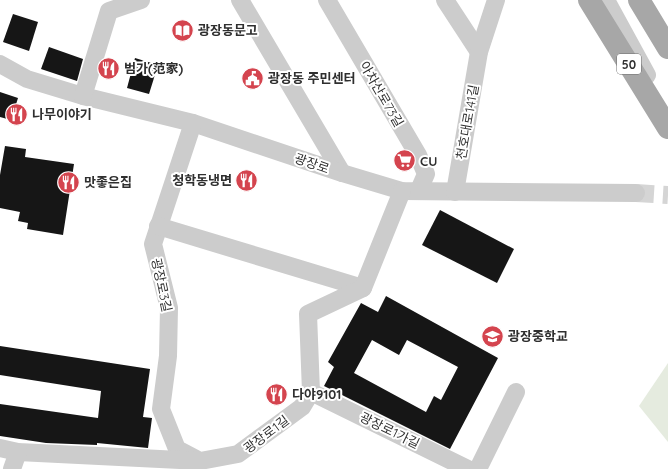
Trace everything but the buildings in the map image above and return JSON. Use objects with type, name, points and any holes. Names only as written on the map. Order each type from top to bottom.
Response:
[{"type":"main road","name":"50","points":[[589,0],[668,128]]},
{"type":"main road","points":[[639,0],[668,48]]},
{"type":"street","points":[[83,96],[108,11],[141,0]]},
{"type":"street","points":[[240,0],[342,173]]},
{"type":"street","name":"아차산로73길","points":[[327,0],[418,154],[426,174],[410,191]]},
{"type":"street","points":[[445,0],[479,52]]},
{"type":"street","name":"천호대로141길","points":[[455,192],[479,52],[496,0]]},
{"type":"street","points":[[606,0],[668,114]]},
{"type":"street","name":"광장로","points":[[0,64],[27,79],[83,96],[193,123],[342,173],[410,191],[636,193]]},
{"type":"street","name":"광장로3길","points":[[193,123],[153,244],[169,308],[168,356],[161,408],[177,449],[202,466]]},
{"type":"street","points":[[311,392],[308,314],[363,288],[410,191]]},
{"type":"street","points":[[158,226],[363,288]]},
{"type":"street","name":"광장로1길","points":[[0,448],[18,452],[202,466],[238,454],[302,407],[311,392]]},
{"type":"street","name":"광장로1가길","points":[[311,392],[468,469]]},
{"type":"street","points":[[478,469],[516,392]]},
{"type":"street","points":[[12,469],[18,452]]},
{"type":"shaded area","points":[[668,363],[668,442],[639,406]]},
{"type":"tunnel","points":[[636,193],[668,195]]},
{"type":"place","name":"광장동문고","points":[[183,30]]},
{"type":"place","name":"범가(范家)","points":[[108,68]]},
{"type":"place","name":"광장동 주민센터","points":[[252,78]]},
{"type":"place","name":"나무이야기","points":[[16,114]]},
{"type":"place","name":"CU","points":[[405,161]]},
{"type":"place","name":"청학동냉면","points":[[247,180]]},
{"type":"place","name":"맛좋은집","points":[[68,182]]},
{"type":"place","name":"광장중학교","points":[[493,336]]},
{"type":"place","name":"다야9101","points":[[277,394]]}]
